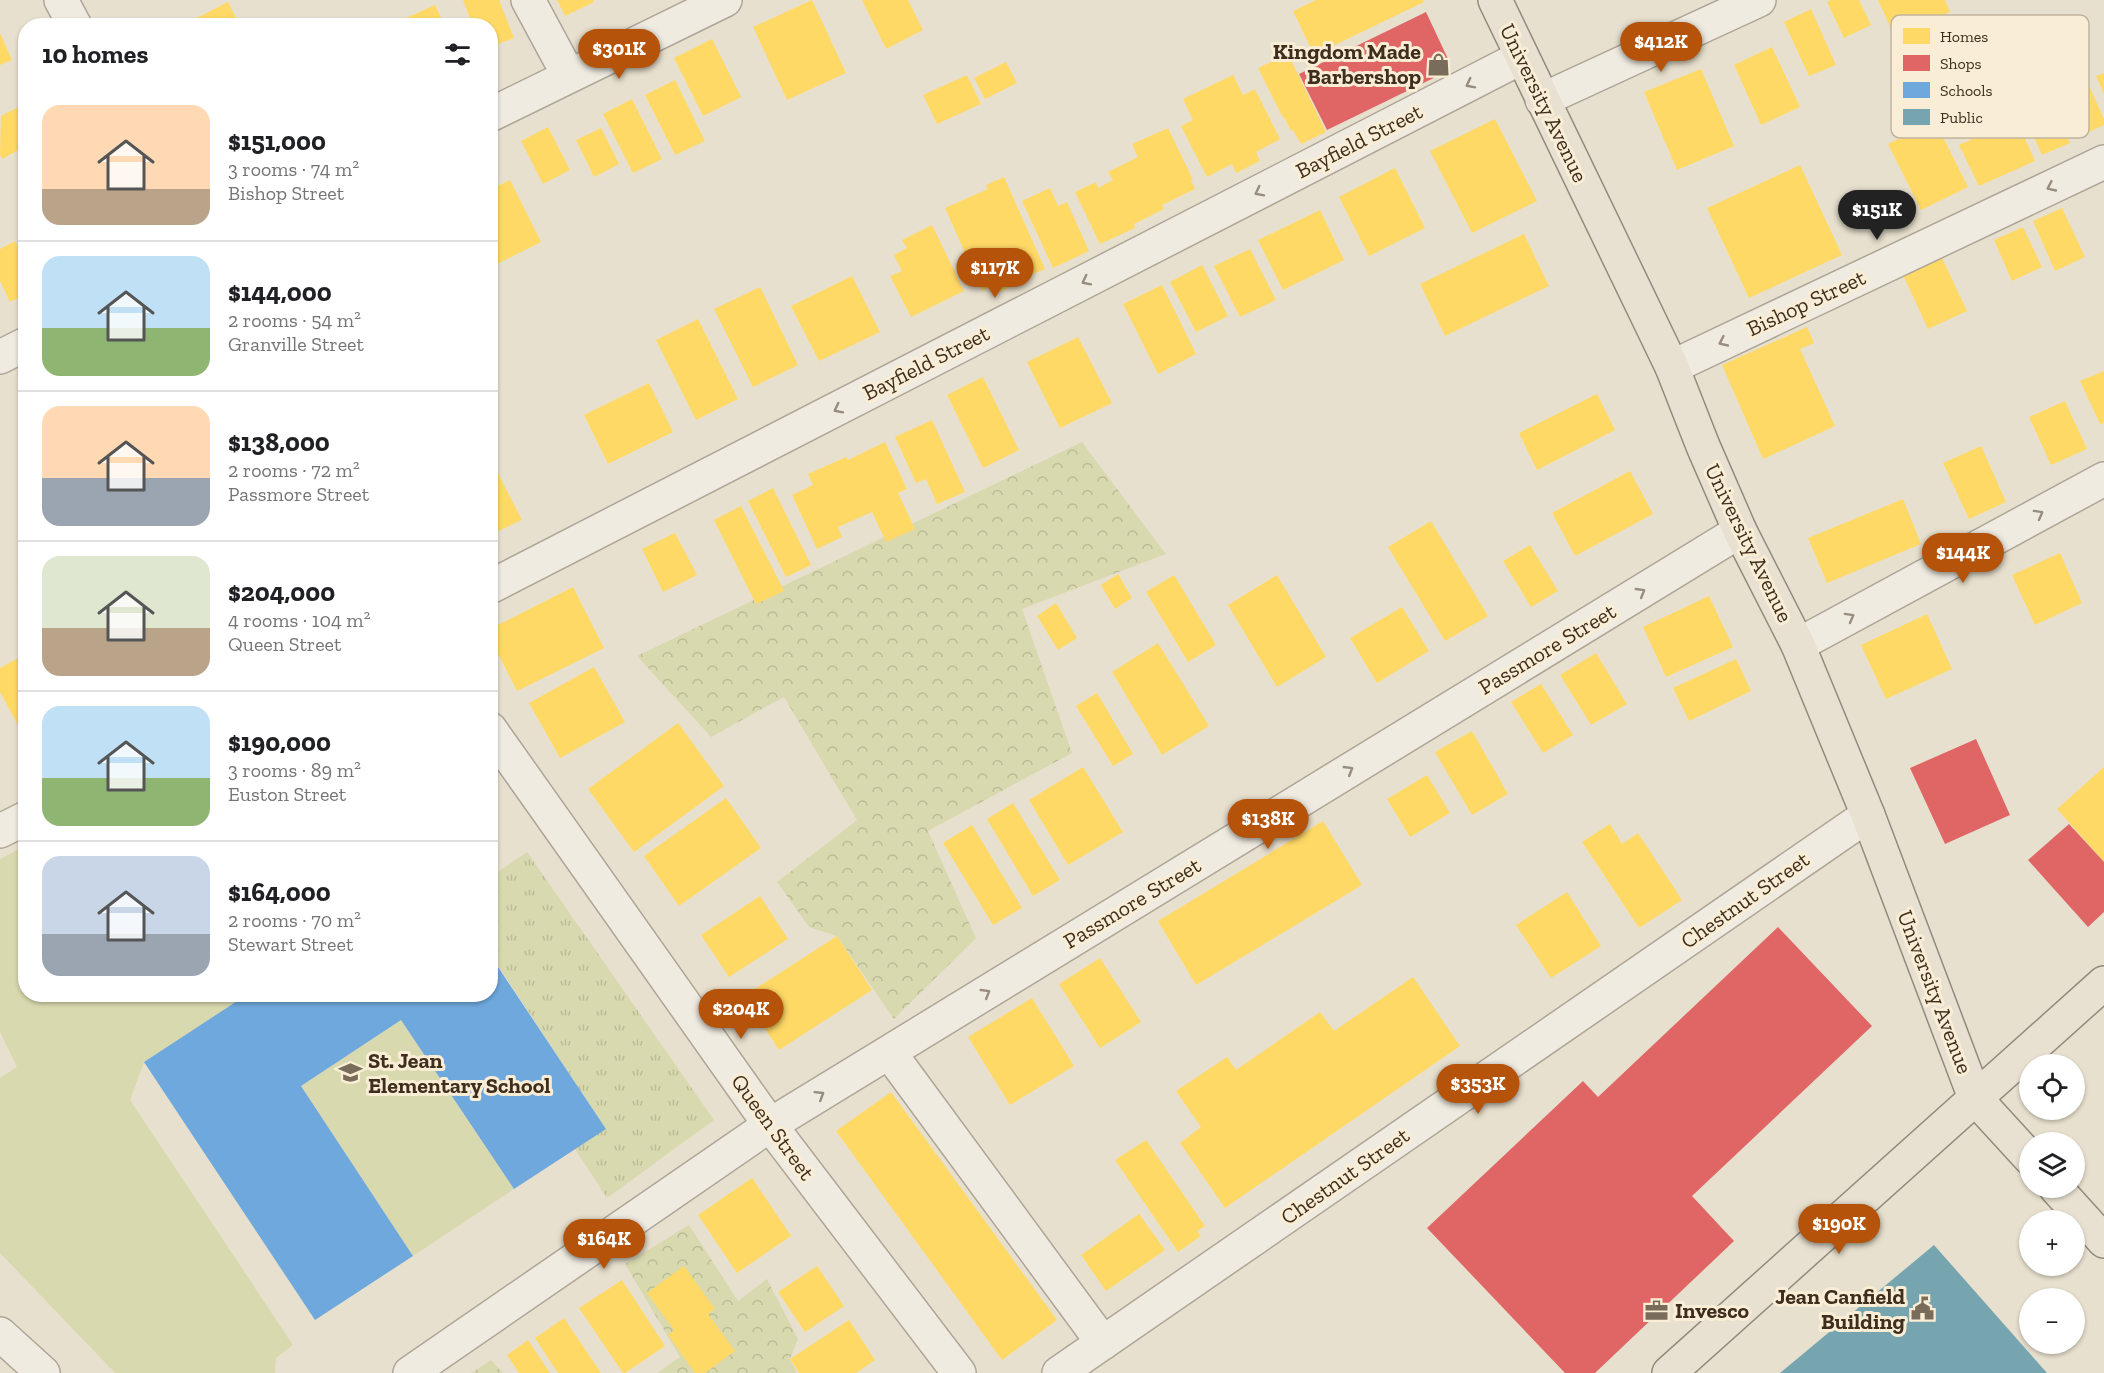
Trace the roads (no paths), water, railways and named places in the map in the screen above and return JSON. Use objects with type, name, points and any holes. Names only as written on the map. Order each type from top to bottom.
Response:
[{"type":"main road","name":"University Avenue","points":[[1495,0],[1672,367],[1740,531],[1798,645],[1868,815],[1975,1098]]},
{"type":"main road","points":[[1669,1373],[2104,983]]},
{"type":"main road","points":[[1975,1098],[2019,1146]]},
{"type":"main road","points":[[2065,1198],[2104,1241]]},
{"type":"street","points":[[61,0],[71,18]]},
{"type":"street","points":[[528,0],[569,76]]},
{"type":"street","points":[[498,110],[725,0]]},
{"type":"street","points":[[1542,100],[1759,0]]},
{"type":"street","name":"Bayfield Street","points":[[498,583],[1522,57]]},
{"type":"street","name":"Bishop Street","points":[[1672,367],[2104,162]]},
{"type":"street","points":[[0,357],[18,348]]},
{"type":"street","points":[[1798,645],[2104,478]]},
{"type":"street","name":"Passmore Street","points":[[410,1373],[770,1125],[1740,531]]},
{"type":"street","name":"Queen Street","points":[[498,740],[770,1125],[959,1373]]},
{"type":"street","name":"Chestnut Street","points":[[1059,1373],[1868,815]]},
{"type":"street","points":[[0,831],[18,822]]},
{"type":"street","points":[[889,1052],[1103,1343]]},
{"type":"street","points":[[0,1334],[35,1370]]},
{"type":"place","name":"Kingdom Made Barbershop","points":[[1439,64]]},
{"type":"place","name":"St. Jean Elementary School","points":[[350,1073]]},
{"type":"place","name":"Jean Canfield Building","points":[[1923,1309]]},
{"type":"place","name":"Invesco","points":[[1657,1310]]}]
